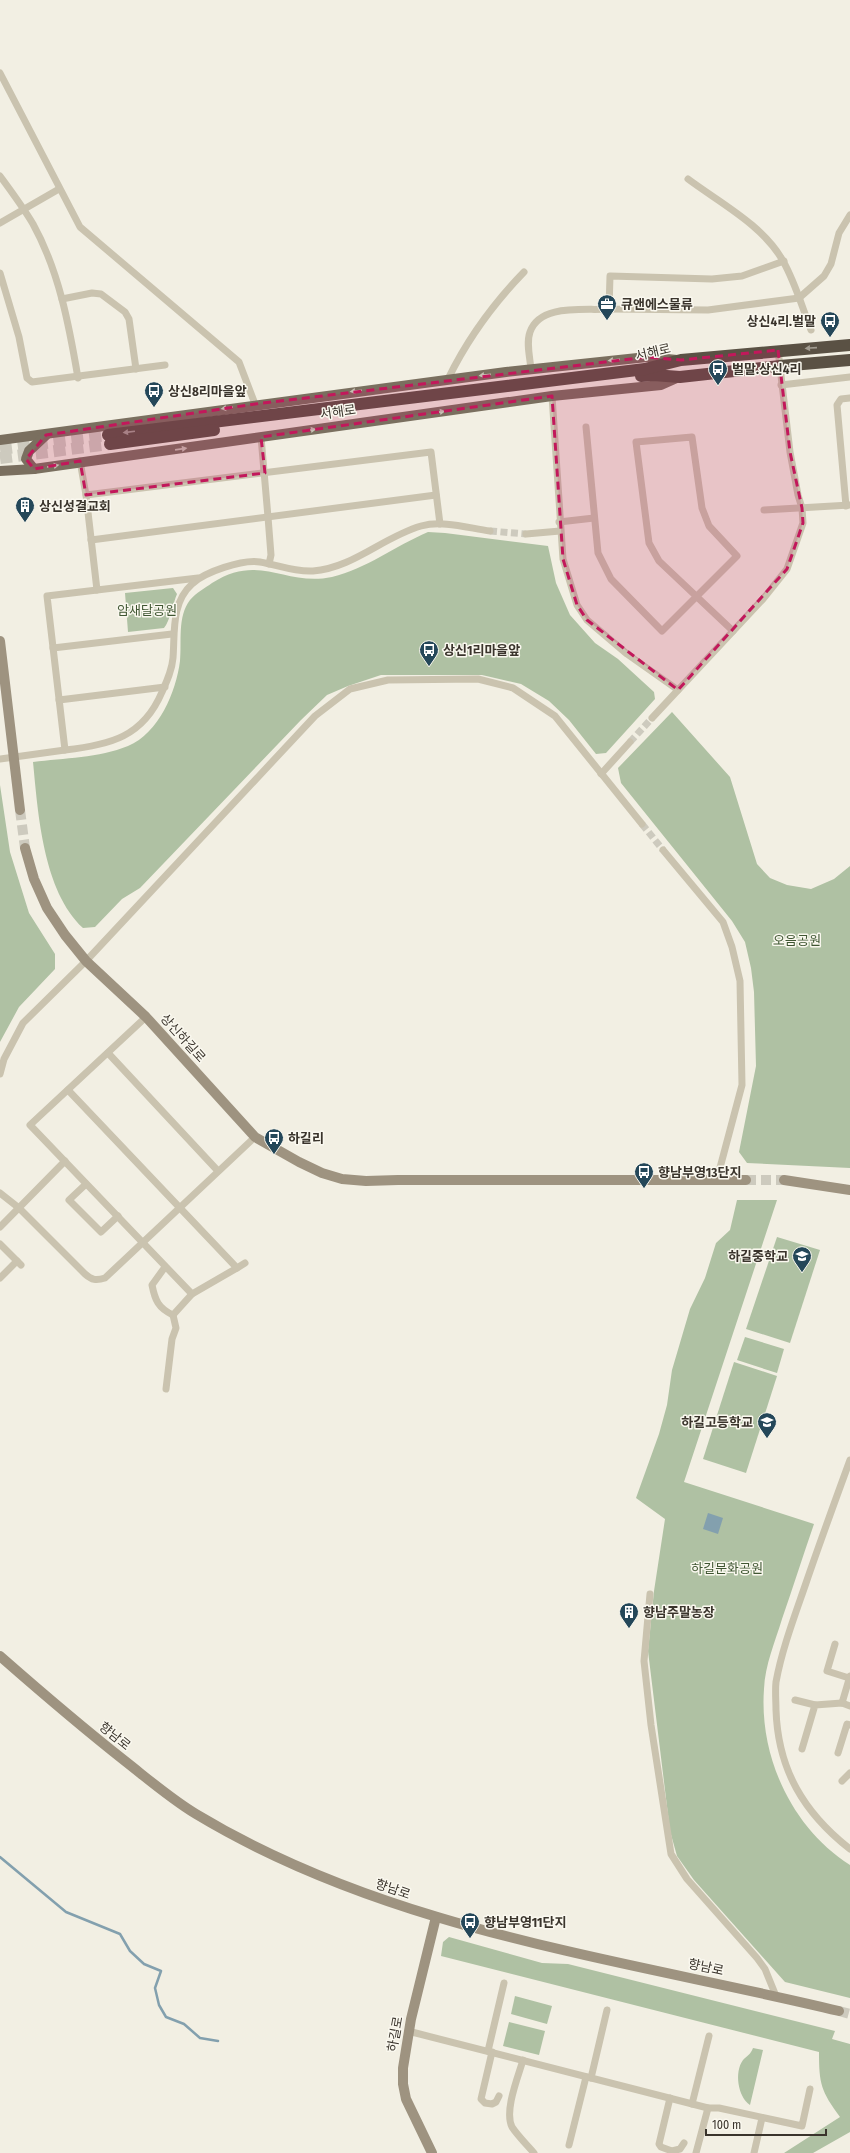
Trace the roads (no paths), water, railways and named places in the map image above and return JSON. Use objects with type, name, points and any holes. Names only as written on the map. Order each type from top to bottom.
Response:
[{"type":"highway","name":"서해로","points":[[850,345],[778,350],[681,360],[645,370],[109,439],[505,391],[597,383],[653,375],[680,377],[850,360]]},
{"type":"main road","name":"서해로","points":[[0,440],[46,435],[255,404],[531,369],[647,357],[681,360]]},
{"type":"main road","name":"서해로","points":[[0,471],[34,469],[80,461],[552,396],[660,385],[680,377]]},
{"type":"main road","points":[[34,469],[26,459],[29,451],[46,435]]},
{"type":"street","points":[[0,73],[80,227],[240,362],[255,404]]},
{"type":"street","points":[[0,176],[33,224],[49,258],[62,299],[78,378]]},
{"type":"street","points":[[688,179],[750,224],[770,243],[784,261],[811,330]]},
{"type":"street","points":[[0,223],[59,189]]},
{"type":"street","points":[[531,369],[528,342],[530,332],[543,315],[562,312],[609,309],[708,310],[799,298],[824,276],[831,264],[839,233],[850,215]]},
{"type":"street","points":[[609,309],[610,276],[712,279],[742,276],[784,261]]},
{"type":"street","points":[[448,379],[463,349],[503,294],[524,272]]},
{"type":"street","points":[[0,273],[19,337],[27,378],[32,382],[78,378],[165,365]]},
{"type":"street","points":[[62,299],[92,293],[100,294],[125,312],[129,319],[136,369]]},
{"type":"street","points":[[652,718],[733,631],[787,569],[803,523],[802,508],[790,452],[778,350]]},
{"type":"street","points":[[781,385],[850,377]]},
{"type":"street","points":[[552,396],[559,522],[563,559],[577,605],[587,620],[627,654],[678,690]]},
{"type":"street","points":[[764,510],[848,505],[846,446],[837,404],[841,399],[850,398]]},
{"type":"street","points":[[586,427],[598,553],[611,579],[662,631],[697,597],[737,556],[709,526],[702,508],[692,437],[636,442],[649,543],[659,561],[697,597],[733,631]]},
{"type":"street","points":[[261,437],[271,555],[269,564]]},
{"type":"street","points":[[86,495],[431,452],[440,524]]},
{"type":"street","points":[[80,461],[86,495],[97,590]]},
{"type":"street","points":[[91,540],[436,496]]},
{"type":"street","points":[[559,522],[594,518]]},
{"type":"street","points":[[0,759],[105,744],[131,732],[153,712],[165,687],[173,659],[172,634],[178,606],[192,584],[200,578],[218,570],[246,562],[259,561],[296,571],[324,570],[339,565],[421,526],[440,524],[490,532]]},
{"type":"street","points":[[526,534],[560,531]]},
{"type":"street","points":[[65,750],[47,596],[200,578]]},
{"type":"street","points":[[53,648],[172,634]]},
{"type":"street","points":[[0,641],[20,810]]},
{"type":"street","points":[[0,1074],[4,1059],[23,1023],[86,961],[315,716],[350,690],[388,680],[478,679],[513,688],[555,716],[642,824]]},
{"type":"street","points":[[59,700],[165,687]]},
{"type":"street","points":[[601,774],[630,742]]},
{"type":"street","name":"상신하길로","points":[[25,848],[34,879],[47,908],[86,961],[146,1017],[255,1137],[322,1173],[342,1179],[366,1182],[398,1180],[746,1180]]},
{"type":"street","points":[[664,850],[723,922],[732,947],[740,981],[742,1085],[717,1180]]},
{"type":"street","points":[[146,1017],[30,1125],[192,1294]]},
{"type":"street","points":[[108,1053],[218,1171]]},
{"type":"street","points":[[68,1090],[237,1268]]},
{"type":"street","points":[[0,1193],[19,1208],[85,1274],[95,1280],[105,1278],[255,1137]]},
{"type":"street","points":[[0,1227],[65,1161]]},
{"type":"street","points":[[784,1180],[850,1190]]},
{"type":"street","points":[[86,1184],[69,1200],[101,1232],[118,1216]]},
{"type":"street","points":[[0,1244],[19,1263],[0,1278]]},
{"type":"street","points":[[173,1315],[192,1294],[245,1263]]},
{"type":"street","points":[[166,1267],[152,1285],[155,1300],[163,1310],[173,1315]]},
{"type":"street","points":[[166,1388],[172,1339],[176,1328],[173,1315]]},
{"type":"street","points":[[850,1460],[794,1619],[776,1684],[777,1731],[785,1763],[795,1787],[815,1818],[850,1849]]},
{"type":"street","points":[[650,1594],[645,1644],[646,1683],[671,1854],[687,1879],[757,1958],[765,1969],[776,1996]]},
{"type":"street","points":[[835,1644],[824,1670],[850,1677],[842,1703]]},
{"type":"street","name":"향남로","points":[[0,1656],[62,1711],[159,1788],[195,1814],[326,1879],[436,1917],[567,1951],[839,2011]]},
{"type":"street","points":[[796,1700],[815,1705],[842,1703],[850,1706]]},
{"type":"street","points":[[802,1749],[815,1705]]},
{"type":"street","points":[[838,1753],[847,1724],[850,1725]]},
{"type":"street","name":"하길로","points":[[432,2153],[406,2099],[403,2084],[404,2051],[436,1917]]},
{"type":"street","points":[[499,2096],[496,2102],[492,2104],[485,2103],[481,2099],[504,1983]]},
{"type":"street","points":[[569,2145],[607,2010]]},
{"type":"street","points":[[408,2031],[708,2108],[719,2108],[802,2126],[810,2089]]},
{"type":"street","points":[[692,2104],[709,2036]]},
{"type":"street","points":[[523,2060],[512,2099],[510,2119],[512,2126],[534,2153]]},
{"type":"street","points":[[670,2098],[659,2144],[661,2147],[674,2151],[680,2149],[684,2143]]},
{"type":"street","points":[[696,2153],[708,2108]]},
{"type":"street","points":[[754,2153],[762,2118]]},
{"type":"water","points":[[708,1513],[723,1518],[718,1534],[703,1529]]},
{"type":"waterway","points":[[0,1857],[66,1912],[120,1934],[130,1951],[144,1964],[161,1971],[155,1988],[159,2005],[166,2017],[184,2024],[200,2038],[218,2041]]},
{"type":"tunnel","points":[[0,449],[108,435]]},
{"type":"tunnel","points":[[0,458],[110,444]]},
{"type":"tunnel","points":[[490,531],[526,534]]},
{"type":"tunnel","points":[[630,742],[652,718]]},
{"type":"tunnel","points":[[20,810],[25,848]]},
{"type":"tunnel","points":[[642,824],[663,850]]},
{"type":"tunnel","points":[[746,1180],[784,1180]]},
{"type":"tunnel","points":[[839,2011],[850,2014]]},
{"type":"place","name":"큐앤에스물류","points":[[607,321]]},
{"type":"place","name":"상신4리.벌말","points":[[830,338]]},
{"type":"place","name":"벌말.상신4리","points":[[718,386]]},
{"type":"place","name":"상신8리마을앞","points":[[154,408]]},
{"type":"place","name":"상신성결교회","points":[[25,523]]},
{"type":"place","name":"상신1리마을앞","points":[[429,667]]},
{"type":"place","name":"하길리","points":[[274,1155]]},
{"type":"place","name":"향남부영13단지","points":[[644,1189]]},
{"type":"place","name":"하길중학교","points":[[802,1273]]},
{"type":"place","name":"하길고등학교","points":[[767,1439]]},
{"type":"place","name":"향남주말농장","points":[[629,1629]]},
{"type":"place","name":"향남부영11단지","points":[[470,1939]]},
{"type":"park label","name":"암새달공원","points":[[147,610]]},
{"type":"park label","name":"오음공원","points":[[797,940]]},
{"type":"park label","name":"하길문화공원","points":[[727,1568]]}]
